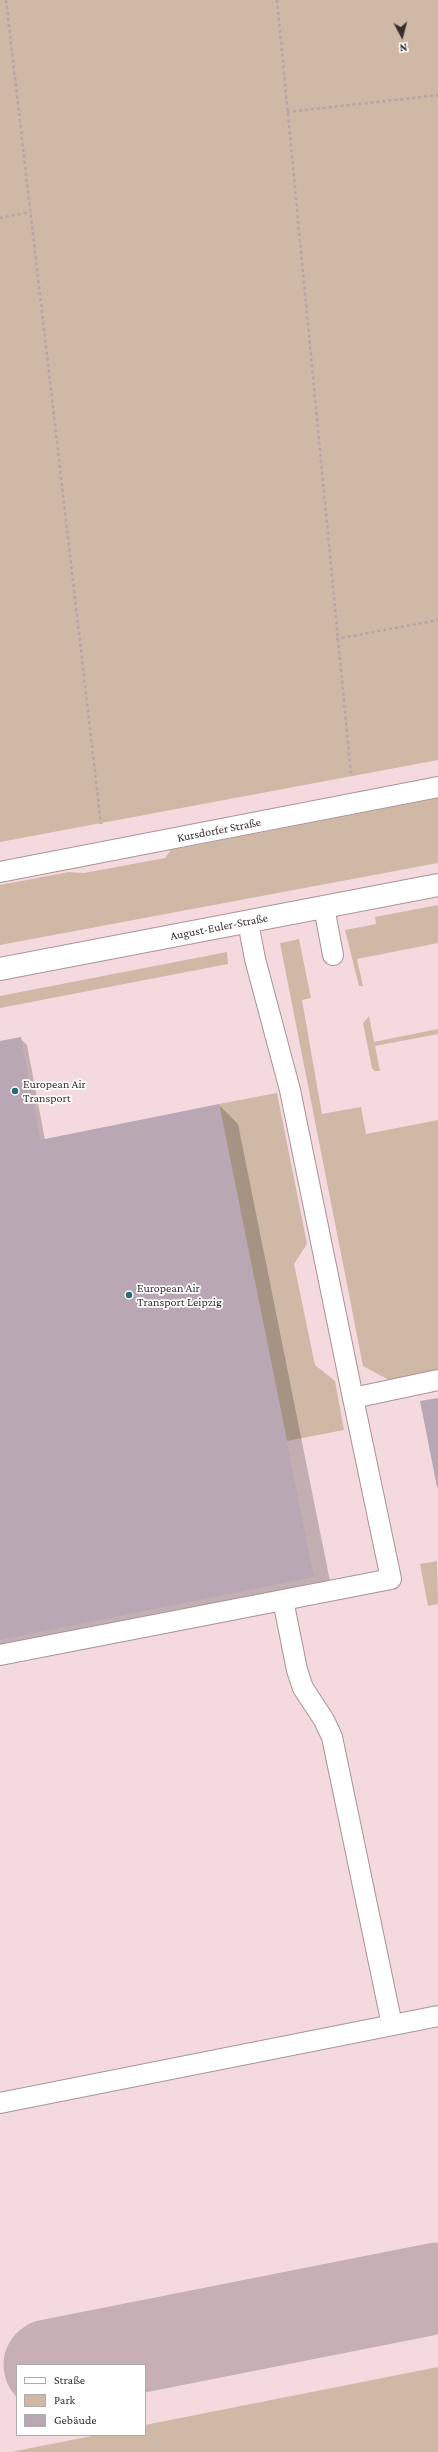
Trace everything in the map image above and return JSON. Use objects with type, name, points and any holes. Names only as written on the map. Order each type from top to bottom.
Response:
[{"type":"street","name":"August-Euler-Straße","points":[[0,969],[438,885]]},
{"type":"lane","name":"Kursdorfer Straße","points":[[0,872],[438,787]]},
{"type":"lane","points":[[324,907],[333,955]]},
{"type":"lane","points":[[0,1655],[391,1579],[290,1090],[255,959],[248,922]]},
{"type":"lane","points":[[353,1398],[438,1380]]},
{"type":"lane","points":[[283,1600],[299,1676],[304,1688],[324,1720],[332,1737],[392,2025]]},
{"type":"lane","points":[[0,2103],[438,2016]]},
{"type":"path","points":[[6,0],[104,853]]},
{"type":"path","points":[[277,0],[336,639],[354,803]]},
{"type":"path","points":[[287,112],[438,95]]},
{"type":"path","points":[[0,218],[30,212]]},
{"type":"path","points":[[336,639],[438,620]]},
{"type":"green space","points":[[0,0],[438,0],[438,760],[0,842]]},
{"type":"green space","points":[[438,798],[438,863],[0,945],[0,885],[69,872],[84,873],[165,858],[171,850]]},
{"type":"green space","points":[[438,905],[438,943],[357,959],[363,986],[359,986],[345,930],[376,924],[375,917]]},
{"type":"green space","points":[[299,939],[311,998],[302,1000],[322,1114],[361,1107],[366,1134],[438,1120],[438,1370],[389,1380],[363,1366],[280,943]]},
{"type":"green space","points":[[227,952],[228,964],[0,1008],[0,996]]},
{"type":"green space","points":[[369,1016],[374,1042],[438,1029],[438,1034],[375,1046],[380,1071],[375,1071],[372,1068],[363,1023]]},
{"type":"green space","points":[[277,1093],[307,1244],[294,1264],[315,1365],[335,1381],[344,1430],[287,1441],[219,1104]]},
{"type":"green space","points":[[437,1561],[438,1604],[428,1606],[420,1564]]},
{"type":"green space","points":[[438,2367],[438,2452],[11,2452],[92,2436],[146,2436],[146,2425]]},
{"type":"building","name":"European Air Transport Leipzig","points":[[21,1037],[40,1140],[219,1104],[314,1577],[0,1640],[0,1041]]},
{"type":"building","points":[[438,1398],[438,1487],[437,1487],[420,1401]]},
{"type":"taxiway","points":[[54,2364],[438,2288]]},
{"type":"place","name":"European Air Transport","points":[[15,1091]]},
{"type":"place","name":"European Air Transport Leipzig","points":[[129,1295]]}]
